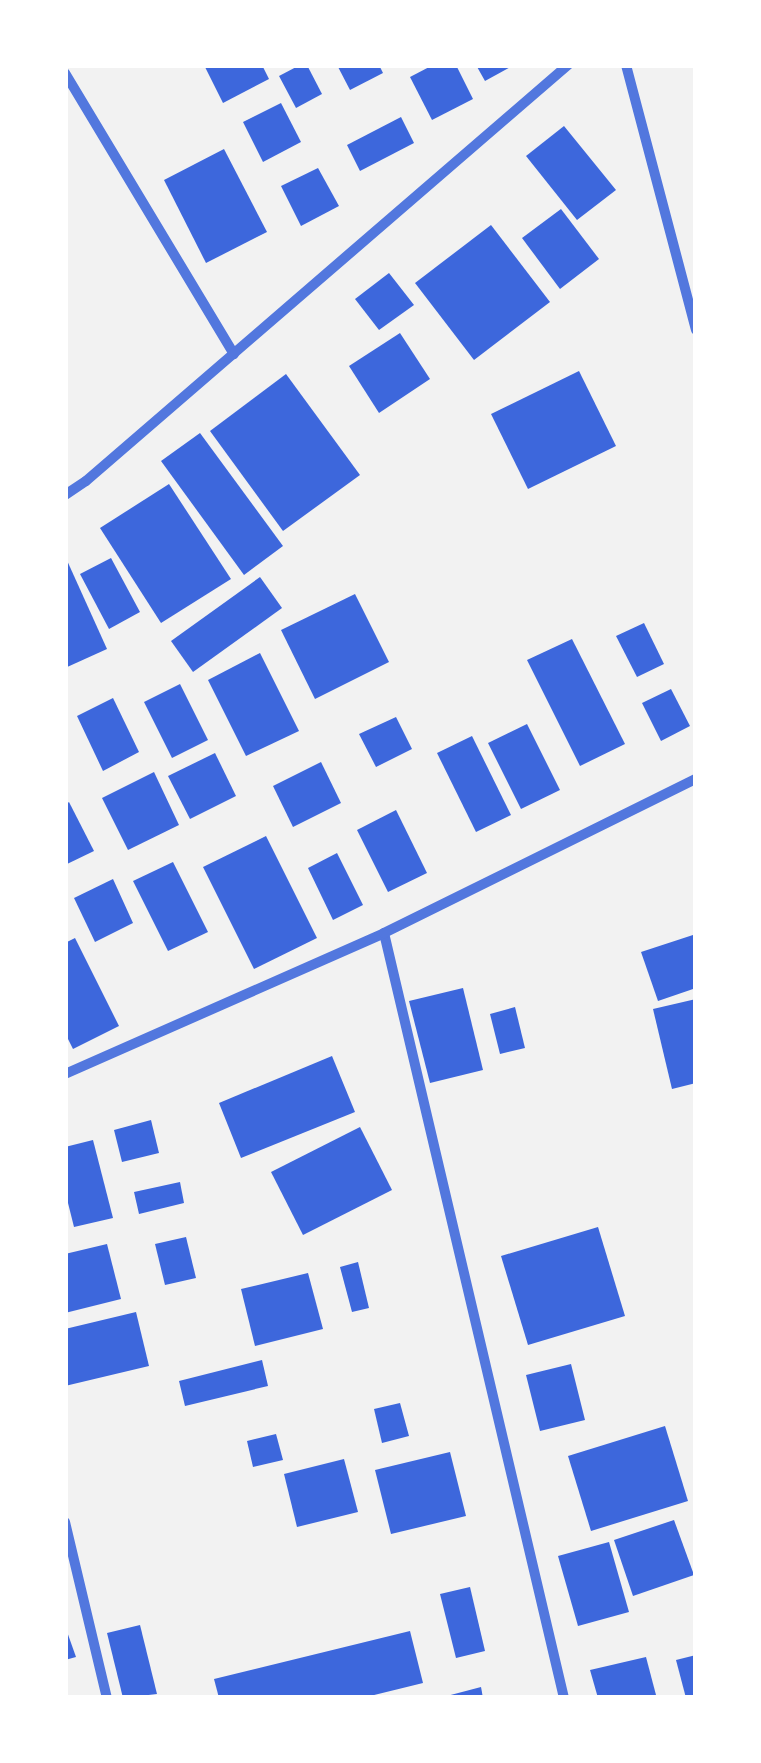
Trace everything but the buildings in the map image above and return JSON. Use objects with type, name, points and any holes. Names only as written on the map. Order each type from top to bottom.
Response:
[{"type":"street","points":[[65,495],[568,65]]},
{"type":"street","points":[[626,65],[696,330]]},
{"type":"street","points":[[65,73],[234,354]]},
{"type":"street","points":[[65,1074],[384,933],[696,779]]},
{"type":"street","points":[[384,933],[564,1698]]},
{"type":"street","points":[[65,1522],[107,1698]]}]
